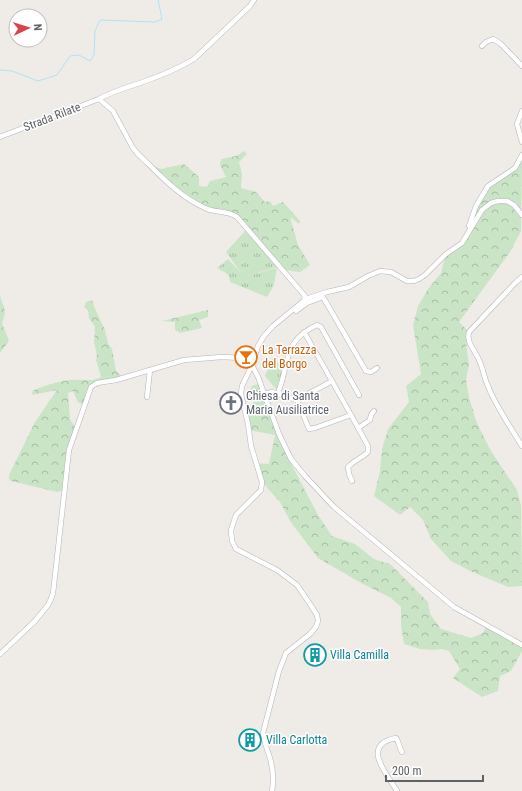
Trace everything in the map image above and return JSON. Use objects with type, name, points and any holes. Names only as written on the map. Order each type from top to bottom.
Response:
[{"type":"street","name":"Strada Rilate","points":[[0,137],[101,98],[109,93],[152,79],[194,58],[247,9],[254,0]]},
{"type":"street","points":[[482,46],[486,42],[493,39],[501,44],[522,66]]},
{"type":"street","points":[[101,98],[113,110],[133,148],[138,154],[174,189],[206,208],[226,212],[237,217],[304,296],[304,301]]},
{"type":"street","points":[[522,111],[517,124],[522,142]]},
{"type":"street","points":[[468,232],[476,206],[488,186],[515,168],[522,155]]},
{"type":"street","points":[[272,791],[274,783],[273,771],[271,759],[264,741],[263,732],[279,671],[286,653],[310,634],[316,627],[318,621],[310,604],[297,585],[277,570],[236,549],[232,541],[231,530],[236,515],[261,490],[262,482],[251,446],[248,424],[241,394],[242,386],[252,365],[261,340],[273,326],[306,299],[349,287],[378,272],[391,272],[408,281],[419,279],[446,254],[462,243],[482,210],[488,204],[498,201],[507,201],[516,207],[522,215]]},
{"type":"street","points":[[522,277],[469,332],[468,337],[469,342],[479,359],[495,402],[522,446]]},
{"type":"street","points":[[287,314],[294,312],[313,300],[323,297],[366,371],[371,372],[377,368]]},
{"type":"street","points":[[278,393],[283,382],[287,359],[291,347],[304,332],[317,325],[321,327],[359,395]]},
{"type":"street","points":[[304,332],[368,446],[368,452],[348,467],[352,481]]},
{"type":"street","points":[[0,654],[35,621],[51,599],[57,558],[66,461],[91,387],[97,383],[116,380],[184,360],[222,357],[244,358],[252,365],[258,377],[279,434],[291,459],[334,507],[454,607],[522,645]]},
{"type":"street","points":[[147,397],[150,370]]},
{"type":"street","points":[[297,400],[332,381]]},
{"type":"street","points":[[264,394],[272,392],[278,393],[297,400],[309,428],[351,415]]},
{"type":"street","points":[[358,428],[370,420],[374,411]]},
{"type":"street","points":[[397,791],[377,757],[377,753],[382,744],[390,739],[396,738],[402,752]]},
{"type":"green space","points":[[244,151],[247,154],[239,162],[242,174],[241,188],[256,192],[265,202],[270,201],[273,206],[283,202],[300,221],[299,224],[290,217],[298,245],[310,265],[300,272],[283,270],[278,267],[245,231],[246,229],[237,217],[212,210],[185,196],[146,162],[161,169],[184,164],[199,177],[199,186],[207,187],[210,181],[226,177],[220,165],[221,159],[236,156]]},
{"type":"green space","points":[[522,155],[521,231],[510,252],[459,322],[469,332],[466,342],[469,366],[466,379],[469,397],[476,421],[491,451],[517,490],[521,505],[522,586],[508,587],[470,571],[451,561],[431,539],[423,520],[410,507],[400,515],[374,496],[380,471],[382,449],[388,429],[409,402],[406,386],[421,374],[413,325],[418,306],[428,289],[441,273],[446,254],[462,243],[476,207],[488,186],[515,168]]},
{"type":"green space","points":[[245,231],[278,267],[244,277],[277,268],[274,285],[267,297],[230,282],[228,274],[217,268],[228,259],[241,273],[226,252]]},
{"type":"green space","points":[[0,293],[5,310],[2,323],[9,341],[0,353]]},
{"type":"green space","points":[[92,300],[105,330],[108,343],[112,349],[116,371],[121,376],[95,384],[87,389],[83,405],[78,402],[73,391],[68,393],[70,419],[76,429],[69,450],[64,490],[57,492],[11,481],[9,479],[9,475],[35,422],[57,390],[32,395],[33,391],[46,385],[63,381],[91,380],[101,377],[96,360],[97,355],[94,342],[95,327],[89,318],[88,310],[84,307],[86,302]]},
{"type":"green space","points":[[208,310],[208,317],[199,320],[202,328],[180,333],[175,330],[175,322],[162,321]]},
{"type":"green space","points":[[272,358],[279,364],[282,373],[281,382],[276,389],[265,376]]},
{"type":"green space","points":[[259,384],[285,452],[318,515],[332,536],[355,544],[374,559],[390,564],[428,602],[430,614],[441,629],[471,638],[483,633],[486,627],[522,648],[522,651],[511,671],[500,676],[498,691],[482,697],[453,678],[460,669],[449,651],[442,649],[420,649],[404,644],[401,625],[401,607],[391,598],[361,583],[318,558],[290,521],[280,502],[262,482],[256,463],[269,464],[275,435],[249,430],[245,407],[250,410],[254,400],[249,397],[252,386]]},
{"type":"waterway","points":[[0,70],[12,71],[38,81],[57,75],[70,56],[79,55],[90,61],[94,55],[95,31],[100,20],[155,22],[162,19],[158,0]]},
{"type":"place","name":"La Terrazza del Borgo","points":[[246,357]]},
{"type":"place","name":"Chiesa di Santa Maria Ausiliatrice","points":[[231,403]]},
{"type":"place","name":"Villa Camilla","points":[[315,655]]},
{"type":"place","name":"Villa Carlotta","points":[[250,740]]}]
